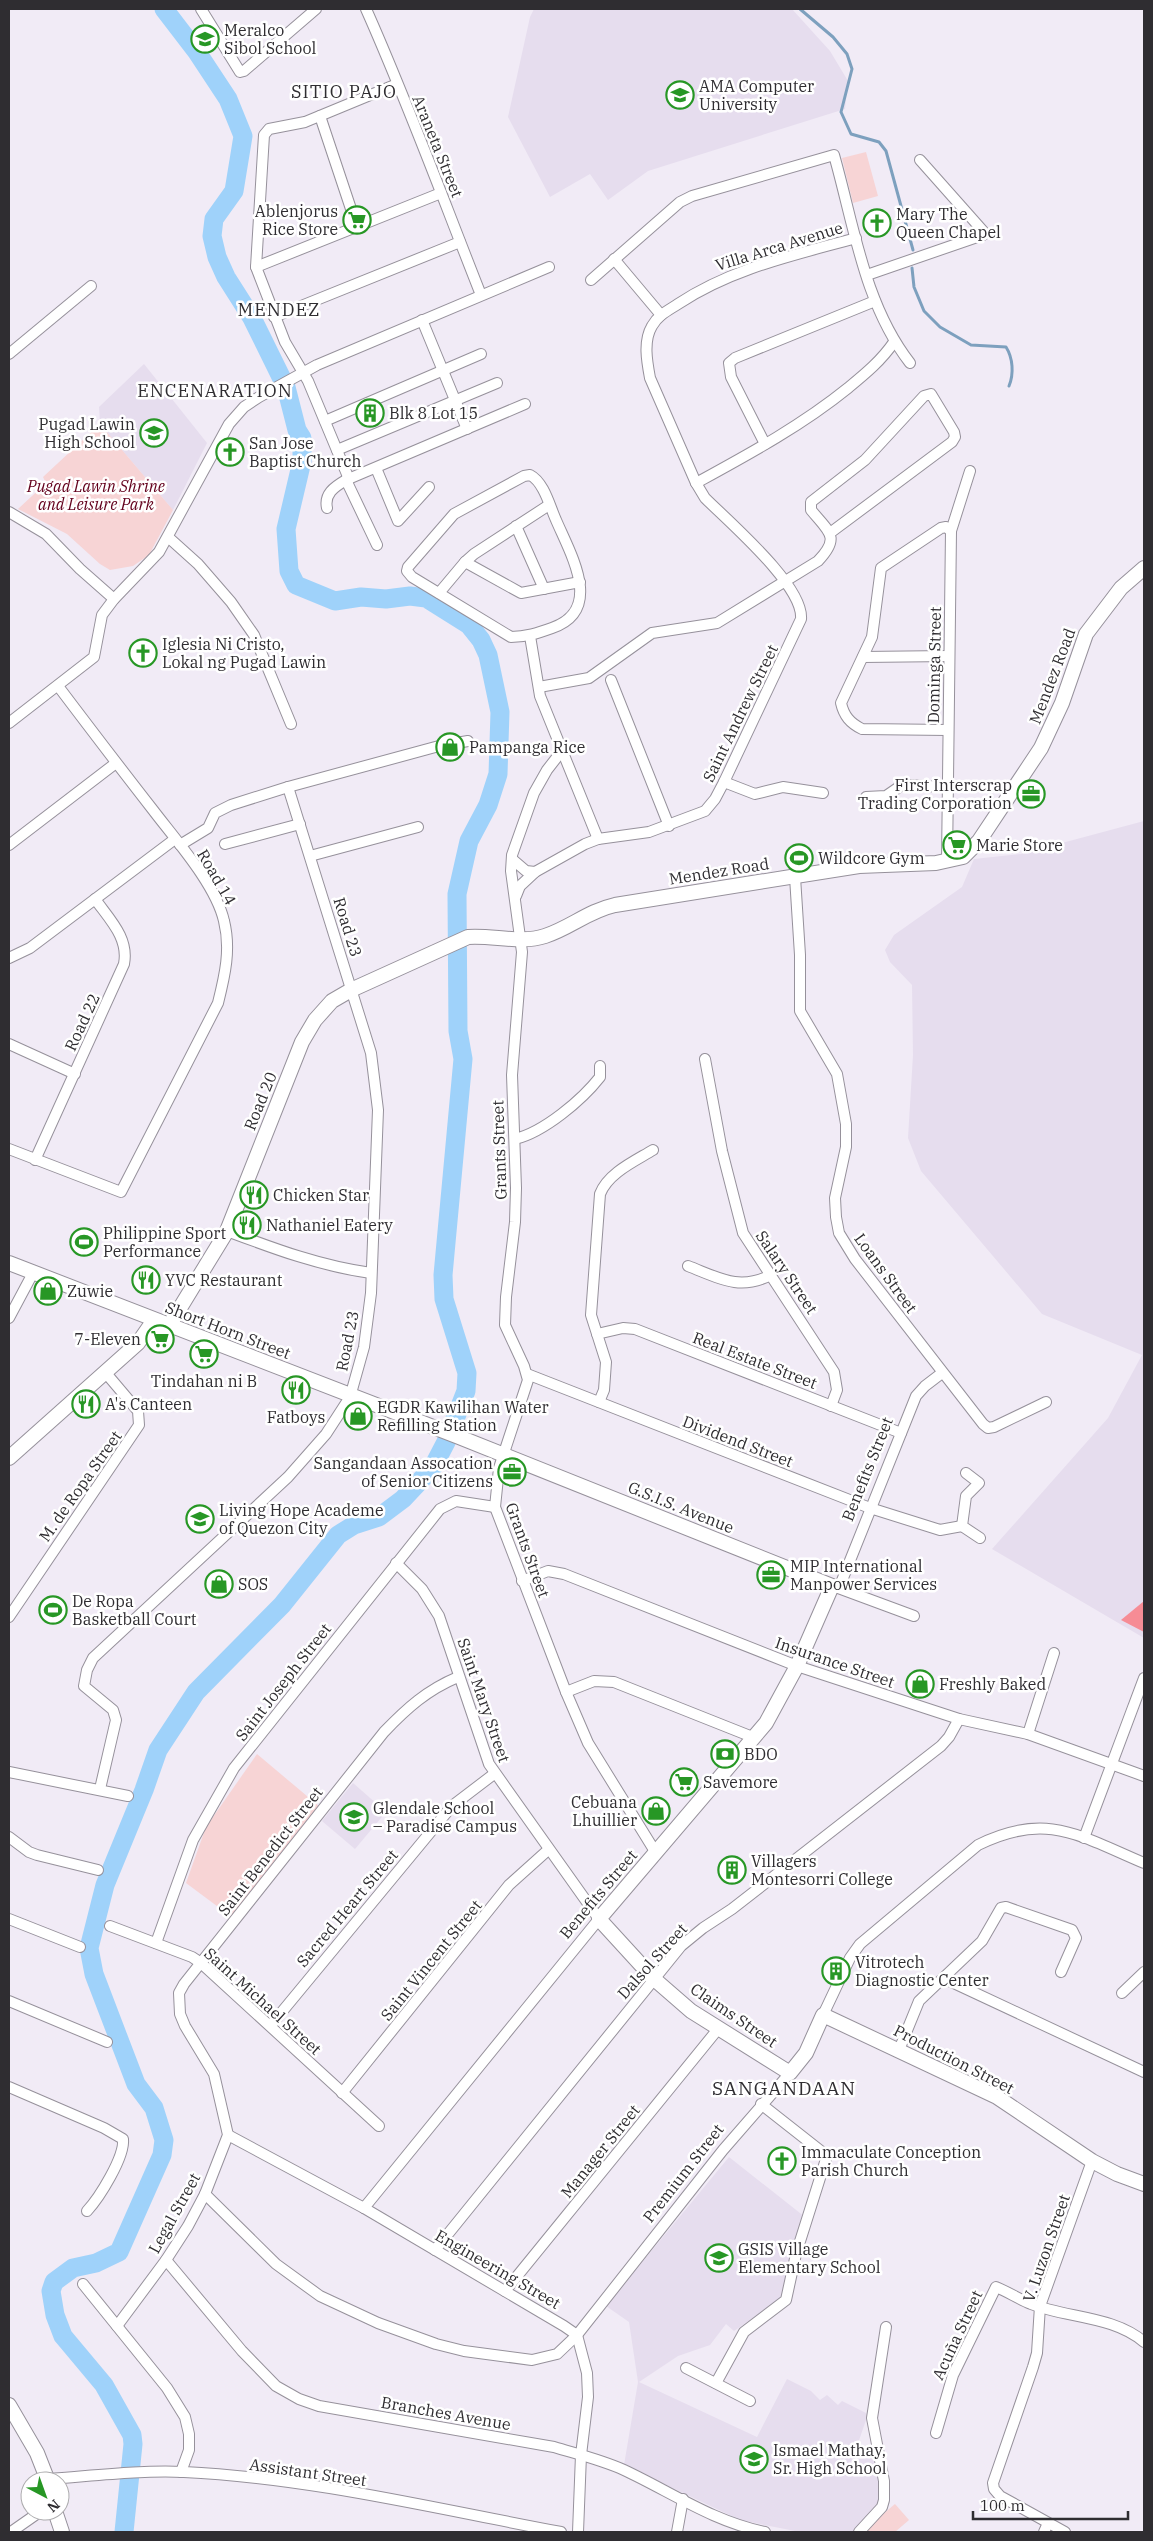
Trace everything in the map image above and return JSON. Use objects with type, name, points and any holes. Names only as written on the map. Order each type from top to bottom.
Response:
[{"type":"street","points":[[202,9],[240,72],[244,71],[316,9]]},
{"type":"street","name":"Araneta Street","points":[[366,9],[429,157],[481,295]]},
{"type":"street","points":[[377,545],[347,480],[325,421],[298,375],[256,268],[266,131],[320,116],[397,84]]},
{"type":"street","points":[[320,116],[356,227]]},
{"type":"street","points":[[591,280],[680,202],[692,196],[834,155],[875,301],[894,342],[910,363]]},
{"type":"street","points":[[867,275],[983,235],[983,231],[920,160]]},
{"type":"street","points":[[256,268],[441,193]]},
{"type":"street","name":"Villa Arca Avenue","points":[[696,482],[650,378],[647,362],[647,341],[652,326],[661,314],[723,277],[856,238]]},
{"type":"street","points":[[274,317],[460,242]]},
{"type":"street","points":[[614,259],[661,314]]},
{"type":"street","points":[[9,723],[96,655],[98,627],[102,615],[114,599],[147,566],[168,537],[232,420],[244,407],[334,356],[549,267]]},
{"type":"street","points":[[9,354],[91,286]]},
{"type":"street","points":[[765,444],[731,377],[730,363],[735,358],[875,301]]},
{"type":"street","points":[[422,320],[467,429]]},
{"type":"street","points":[[696,482],[765,444],[831,401],[872,368],[894,342]]},
{"type":"street","points":[[325,421],[481,354]]},
{"type":"street","points":[[337,450],[497,383]]},
{"type":"street","points":[[539,687],[589,678],[652,633],[717,623],[818,561],[827,552],[832,543],[830,533],[811,510],[811,502],[865,460],[924,396],[931,394],[954,432],[955,437],[952,442],[830,533]]},
{"type":"street","points":[[327,508],[325,501],[327,496],[337,485],[525,404]]},
{"type":"street","points":[[376,468],[398,521],[429,487]]},
{"type":"street","name":"Dominga Street","points":[[947,862],[951,530],[970,471]]},
{"type":"street","points":[[530,475],[539,483],[548,504],[580,582],[578,605],[570,620],[530,636],[512,637],[412,577],[407,571],[408,567],[454,514],[524,476],[530,475]]},
{"type":"street","name":"Saint Andrew Street","points":[[516,896],[520,886],[535,872],[598,839],[649,832],[705,811],[715,799],[724,782],[801,619],[800,605],[785,582],[705,498],[696,482]]},
{"type":"street","points":[[439,593],[474,554],[548,504]]},
{"type":"street","points":[[9,512],[46,534],[80,569],[114,599]]},
{"type":"street","points":[[516,526],[544,589]]},
{"type":"street","points":[[948,730],[862,729],[850,722],[843,713],[841,703],[872,637],[881,568],[941,528],[946,527],[951,530]]},
{"type":"street","points":[[168,537],[202,568],[231,602],[254,635],[291,724]]},
{"type":"street","points":[[465,562],[520,593],[580,582]]},
{"type":"street","name":"Mendez Road","points":[[443,948],[468,937],[485,936],[522,939],[546,936],[590,912],[603,908],[865,865],[947,862],[963,857],[972,849],[1027,771],[1053,725],[1086,634],[1108,602],[1144,568]]},
{"type":"street","points":[[530,636],[539,687],[561,752],[598,839]]},
{"type":"street","points":[[863,658],[949,656]]},
{"type":"street","points":[[612,680],[669,826]]},
{"type":"street","name":"Road 14","points":[[35,1160],[121,1192],[126,1186],[218,1003],[226,971],[228,941],[224,920],[217,901],[178,842],[58,686]]},
{"type":"street","points":[[9,958],[30,948],[95,899],[178,842],[208,828],[213,816],[220,810],[288,787],[439,746],[468,741]]},
{"type":"street","points":[[535,872],[526,871],[512,859],[534,793],[547,770],[561,752]]},
{"type":"street","points":[[9,845],[116,763]]},
{"type":"street","points":[[724,782],[755,794],[783,787],[823,793]]},
{"type":"street","points":[[866,797],[886,796],[902,785],[948,787]]},
{"type":"street","name":"Road 23","points":[[100,1790],[116,1720],[113,1710],[84,1686],[87,1670],[93,1658],[282,1483],[326,1434],[350,1396],[364,1347],[371,1293],[378,1110],[377,1088],[371,1053],[288,787]]},
{"type":"street","points":[[225,844],[300,824]]},
{"type":"street","points":[[310,856],[418,826]]},
{"type":"street","name":"Grants Street","points":[[512,859],[511,871],[522,939],[521,978],[512,1075],[516,1140],[515,1222],[506,1297],[505,1325],[528,1374],[502,1456],[496,1481],[495,1507],[566,1692],[596,1758],[656,1853]]},
{"type":"street","name":"Loans Street","points":[[795,877],[800,955],[800,1011],[837,1074],[846,1124],[846,1147],[836,1198],[839,1233],[846,1247],[942,1373],[988,1428],[1046,1402]]},
{"type":"street","name":"Road 22","points":[[35,1160],[121,975],[126,955],[122,936],[95,899]]},
{"type":"street","name":"Road 20","points":[[169,1326],[227,1231],[308,1031],[332,1000],[443,948]]},
{"type":"street","points":[[9,1044],[75,1074]]},
{"type":"street","name":"Salary Street","points":[[705,1059],[722,1151],[743,1233],[834,1372],[837,1390],[831,1406]]},
{"type":"street","points":[[516,1140],[539,1131],[603,1077],[600,1066]]},
{"type":"street","points":[[9,1149],[35,1160]]},
{"type":"street","points":[[598,1402],[604,1390],[606,1362],[591,1315],[597,1213],[600,1194],[603,1186],[610,1179],[653,1150]]},
{"type":"street","points":[[227,1231],[325,1266],[371,1273]]},
{"type":"street","name":"Short Horn Street","points":[[9,1263],[435,1429]]},
{"type":"street","points":[[688,1266],[745,1284],[757,1282],[771,1275]]},
{"type":"street","points":[[9,1318],[33,1273]]},
{"type":"street","points":[[9,1458],[138,1343],[154,1320]]},
{"type":"street","name":"Real Estate Street","points":[[597,1334],[623,1328],[635,1329],[901,1433]]},
{"type":"street","name":"M. de Ropa Street","points":[[9,1617],[139,1425],[138,1411],[106,1372]]},
{"type":"street","name":"Benefits Street","points":[[364,2208],[599,1919],[754,1738],[776,1708],[835,1587],[918,1392],[942,1373]]},
{"type":"street","name":"Dividend Street","points":[[528,1374],[870,1508],[940,1530],[962,1526]]},
{"type":"street","name":"G.S.I.S. Avenue","points":[[435,1429],[835,1587],[914,1616]]},
{"type":"street","points":[[966,1473],[979,1483],[966,1496],[962,1526],[980,1538]]},
{"type":"street","name":"Saint Joseph Street","points":[[156,1943],[193,1840],[234,1768],[396,1563],[444,1507],[456,1501],[495,1507]]},
{"type":"street","name":"Saint Mary Street","points":[[396,1563],[422,1589],[439,1616],[458,1677],[494,1774],[599,1919]]},
{"type":"street","name":"Insurance Street","points":[[522,1581],[548,1571],[564,1574],[797,1666],[959,1719],[1028,1734],[1144,1776]]},
{"type":"street","points":[[1028,1734],[1054,1653]]},
{"type":"street","name":"Saint Benedict Street","points":[[228,2135],[214,2074],[185,2026],[178,2003],[184,1984],[384,1732],[410,1704],[426,1692],[458,1677]]},
{"type":"street","points":[[1084,1838],[1144,1678]]},
{"type":"street","points":[[566,1692],[594,1681],[614,1682],[754,1738]]},
{"type":"street","name":"Dalsol Street","points":[[435,2250],[653,1978],[681,1946],[703,1928],[732,1909],[941,1746],[949,1737],[959,1719]]},
{"type":"street","points":[[9,1772],[128,1796]]},
{"type":"street","name":"Sacred Heart Street","points":[[271,2025],[452,1806],[494,1774]]},
{"type":"street","name":"Premium Street","points":[[206,2194],[276,2264],[320,2296],[378,2323],[436,2344],[464,2351],[532,2360],[557,2354],[577,2336],[761,2104],[806,2053],[854,1950],[978,1845],[1012,1831],[1048,1827],[1084,1838],[1144,1863]]},
{"type":"street","points":[[9,1837],[37,1856],[98,1870]]},
{"type":"street","name":"Saint Vincent Street","points":[[342,2093],[510,1885],[548,1850]]},
{"type":"street","points":[[899,2050],[919,2001],[982,1941],[1000,1908],[1006,1907],[1072,1930],[1076,1938],[1061,1972]]},
{"type":"street","points":[[9,1919],[80,1947]]},
{"type":"street","name":"Claims Street","points":[[599,1919],[653,1978],[691,2011],[790,2073]]},
{"type":"street","name":"Saint Michael Street","points":[[110,1926],[156,1943],[201,1963],[271,2025],[379,2126]]},
{"type":"street","points":[[1122,1993],[1144,1972]]},
{"type":"street","points":[[943,1978],[1144,2072]]},
{"type":"street","points":[[9,2001],[107,2042]]},
{"type":"street","name":"Production Street","points":[[823,2015],[997,2097],[1092,2161],[1117,2174],[1144,2184]]},
{"type":"street","name":"Manager Street","points":[[505,2292],[718,2029]]},
{"type":"street","points":[[9,2086],[123,2138],[120,2153],[106,2183],[87,2211]]},
{"type":"street","points":[[716,2383],[744,2332],[786,2300],[796,2254],[826,2159],[822,2152],[761,2104]]},
{"type":"street","name":"Engineering Street","points":[[228,2135],[364,2208],[577,2336]]},
{"type":"street","name":"Legal Street","points":[[117,2326],[166,2260],[206,2194],[228,2135]]},
{"type":"street","name":"V. Luzon Street","points":[[1046,2528],[1000,2496],[994,2489],[994,2483],[1035,2360],[1040,2306],[1092,2161]]},
{"type":"street","name":"Branches Avenue","points":[[166,2260],[242,2351],[276,2386],[299,2399],[319,2406],[554,2447],[621,2469],[719,2519],[763,2532]]},
{"type":"street","points":[[83,2284],[167,2388],[185,2417],[189,2434],[189,2450],[180,2472]]},
{"type":"street","name":"Acuña Street","points":[[936,2433],[953,2375],[996,2287],[1040,2306],[1115,2326],[1136,2334],[1144,2342]]},
{"type":"street","points":[[859,2532],[882,2507],[884,2500],[884,2481],[872,2418],[886,2327]]},
{"type":"street","points":[[577,2336],[587,2372],[588,2397],[581,2455],[578,2532]]},
{"type":"street","points":[[686,2368],[750,2401]]},
{"type":"street","points":[[9,2405],[37,2453],[44,2471]]},
{"type":"street","name":"Assistant Street","points":[[70,2478],[114,2474],[180,2472],[283,2482],[561,2532]]},
{"type":"street","points":[[677,2532],[683,2499]]},
{"type":"street","points":[[11,2532],[27,2521]]},
{"type":"street","points":[[1046,2528],[1065,2532]]},
{"type":"shaded area","name":"AMA Computer University","points":[[534,9],[792,9],[830,51],[848,81],[845,109],[648,171],[608,200],[590,174],[550,197],[508,117],[530,17]]},
{"type":"shaded area","name":"Pugad Lawin High School","points":[[144,364],[207,443],[173,510],[100,424],[99,407]]},
{"type":"shaded area","points":[[1144,821],[1144,1638],[992,1549],[1108,1418],[1142,1355],[1042,1314],[921,1171],[908,1138],[913,1055],[912,985],[890,962],[885,950],[894,935],[962,887],[974,859],[1021,854]]},
{"type":"shaded area","points":[[1144,1601],[1144,1632],[1121,1620]]},
{"type":"shaded area","name":"Glendale School – Paradise Campus","points":[[353,1783],[386,1812],[355,1849],[322,1821]]},
{"type":"shaded area","points":[[729,2157],[805,2217],[780,2299],[734,2331],[726,2324],[710,2345],[678,2356],[639,2382],[757,2437],[787,2379],[811,2391],[820,2400],[827,2395],[838,2405],[842,2401],[866,2413],[867,2417],[855,2452],[882,2448],[887,2494],[855,2532],[800,2532],[740,2520],[624,2465],[638,2382],[629,2322],[606,2306]]},
{"type":"green space","points":[[866,152],[878,196],[853,203],[842,158]]},
{"type":"green space","name":"Pugad Lawin Shrine and Leisure Park","points":[[100,424],[173,510],[149,555],[133,566],[110,570],[100,564],[67,534],[18,509],[46,483],[43,477]]},
{"type":"green space","points":[[257,1754],[320,1807],[233,1918],[186,1883],[206,1827]]},
{"type":"green space","points":[[895,2504],[909,2520],[895,2532],[862,2532]]},
{"type":"waterway","points":[[124,2532],[133,2444],[132,2435],[104,2385],[63,2336],[55,2315],[51,2291],[54,2282],[73,2268],[96,2263],[119,2252],[162,2155],[164,2140],[154,2108],[136,2084],[94,1974],[89,1948],[105,1885],[144,1790],[158,1750],[196,1692],[282,1605],[338,1535],[354,1525],[379,1517],[403,1499],[433,1467],[446,1442],[466,1391],[467,1373],[444,1299],[443,1275],[463,1059],[458,1031],[457,894],[469,841],[488,805],[498,774],[500,712],[488,655],[481,640],[469,625],[426,598],[410,596],[386,599],[361,597],[335,601],[296,585],[289,571],[286,529],[302,461],[302,438],[297,430],[286,387],[252,318],[226,277],[217,257],[212,236],[214,219],[234,191],[243,136],[228,99],[197,52],[164,9]]},
{"type":"waterway","points":[[800,9],[833,37],[847,54],[852,69],[841,112],[851,134],[879,142],[886,151],[913,250]]},
{"type":"waterway","points":[[912,268],[914,287],[924,311],[940,327],[971,345],[1006,347],[1012,366],[1009,386]]},
{"type":"place","name":"Meralco Sibol School","points":[[205,39]]},
{"type":"place","name":"AMA Computer University","points":[[680,95]]},
{"type":"place","name":"Ablenjorus Rice Store","points":[[357,220]]},
{"type":"place","name":"Mary The Queen Chapel","points":[[877,223]]},
{"type":"place","name":"Blk 8 Lot 15","points":[[370,413]]},
{"type":"place","name":"Pugad Lawin High School","points":[[154,433]]},
{"type":"place","name":"San Jose Baptist Church","points":[[230,452]]},
{"type":"place","name":"Iglesia Ni Cristo, Lokal ng Pugad Lawin","points":[[143,653]]},
{"type":"place","name":"Pampanga Rice","points":[[450,747]]},
{"type":"place","name":"First Interscrap Trading Corporation","points":[[1031,794]]},
{"type":"place","name":"Marie Store","points":[[957,845]]},
{"type":"place","name":"Wildcore Gym","points":[[799,858]]},
{"type":"place","name":"Chicken Star","points":[[254,1195]]},
{"type":"place","name":"Nathaniel Eatery","points":[[247,1225]]},
{"type":"place","name":"Philippine Sport Performance","points":[[84,1242]]},
{"type":"place","name":"YVC Restaurant","points":[[146,1280]]},
{"type":"place","name":"Zuwie","points":[[48,1291]]},
{"type":"place","name":"7-Eleven","points":[[160,1339]]},
{"type":"place","name":"Tindahan ni B","points":[[204,1354]]},
{"type":"place","name":"Fatboys","points":[[296,1390]]},
{"type":"place","name":"A's Canteen","points":[[86,1404]]},
{"type":"place","name":"EGDR Kawilihan Water Refilling Station","points":[[358,1416]]},
{"type":"place","name":"Sangandaan Assocation of Senior Citizens","points":[[512,1472]]},
{"type":"place","name":"Living Hope Academe of Quezon City","points":[[200,1519]]},
{"type":"place","name":"MIP International Manpower Services","points":[[771,1575]]},
{"type":"place","name":"SOS","points":[[219,1584]]},
{"type":"place","name":"De Ropa Basketball Court","points":[[53,1610]]},
{"type":"place","name":"Freshly Baked","points":[[920,1684]]},
{"type":"place","name":"BDO","points":[[725,1754]]},
{"type":"place","name":"Savemore","points":[[684,1782]]},
{"type":"place","name":"Cebuana Lhuillier","points":[[656,1811]]},
{"type":"place","name":"Glendale School – Paradise Campus","points":[[354,1817]]},
{"type":"place","name":"Villagers Montesorri College","points":[[732,1870]]},
{"type":"place","name":"Vitrotech Diagnostic Center","points":[[836,1971]]},
{"type":"place","name":"Immaculate Conception Parish Church","points":[[782,2161]]},
{"type":"place","name":"GSIS Village Elementary School","points":[[719,2258]]},
{"type":"place","name":"Ismael Mathay, Sr. High School","points":[[754,2459]]},
{"type":"district","name":"SITIO PAJO","points":[[344,92]]},
{"type":"district","name":"MENDEZ","points":[[279,310]]},
{"type":"district","name":"ENCENARATION","points":[[215,391]]},
{"type":"district","name":"SANGANDAAN","points":[[784,2088]]}]
